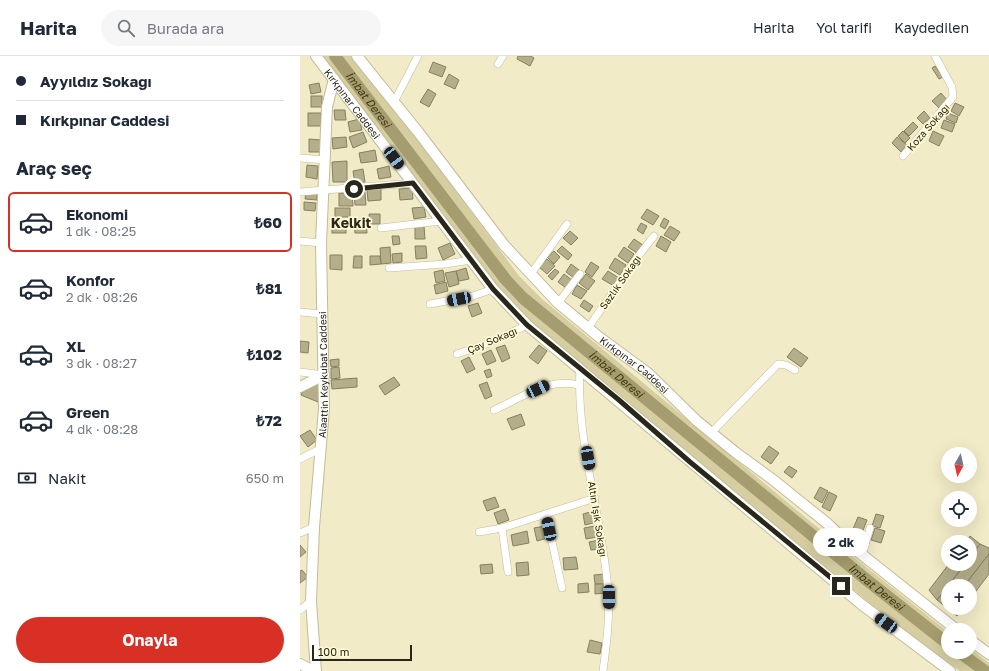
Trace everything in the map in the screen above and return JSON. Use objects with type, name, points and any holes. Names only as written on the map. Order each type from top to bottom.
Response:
[{"type":"street","name":"Kırkpınar Caddesi","points":[[316,56],[493,289],[527,325],[861,604],[950,671]]},
{"type":"street","name":"Kırkpınar Caddesi","points":[[357,56],[504,245],[530,275],[558,303],[588,328],[648,373],[712,432],[806,506],[862,555],[948,623]]},
{"type":"street","points":[[394,102],[418,56]]},
{"type":"street","points":[[498,64],[503,56]]},
{"type":"street","name":"Koza Sokağı","points":[[903,156],[953,97],[952,87],[935,56]]},
{"type":"street","name":"Alaattin Keykubat Caddesi","points":[[315,671],[311,601],[314,527],[324,409],[321,243],[327,100],[334,79]]},
{"type":"street","points":[[300,158],[325,160]]},
{"type":"street","points":[[300,192],[324,192],[413,183]]},
{"type":"street","points":[[381,228],[441,221]]},
{"type":"street","points":[[530,275],[567,224]]},
{"type":"street","name":"Sazlık Sokağı","points":[[588,328],[636,259],[654,236]]},
{"type":"street","points":[[300,241],[321,243]]},
{"type":"street","points":[[390,268],[445,264],[471,260]]},
{"type":"street","points":[[558,303],[580,274]]},
{"type":"street","points":[[430,304],[474,296],[493,289]]},
{"type":"street","points":[[300,312],[322,314]]},
{"type":"street","name":"Çay Sokağı","points":[[457,354],[489,343],[527,325]]},
{"type":"street","points":[[712,432],[778,364],[786,365],[795,370]]},
{"type":"street","name":"Altın Işık Sokağı","points":[[580,368],[579,385],[588,458],[604,552],[609,597],[609,617],[603,671]]},
{"type":"street","points":[[300,372],[324,375]]},
{"type":"street","points":[[300,387],[324,375]]},
{"type":"street","points":[[494,410],[553,383],[566,382],[579,385]]},
{"type":"street","points":[[300,459],[320,449]]},
{"type":"street","points":[[479,532],[502,528],[595,498]]},
{"type":"street","points":[[546,514],[562,588]]},
{"type":"street","points":[[300,533],[314,527]]},
{"type":"street","points":[[502,528],[508,572]]},
{"type":"street","points":[[862,555],[870,528]]},
{"type":"street","points":[[300,610],[311,601]]},
{"type":"street","points":[[977,645],[989,654]]},
{"type":"street","points":[[300,664],[315,671]]},
{"type":"shaded area","points":[[321,56],[351,56],[394,108],[519,276],[542,299],[846,551],[941,626],[941,658],[905,632],[693,458],[625,399],[530,323],[502,291],[436,209],[376,127]]},
{"type":"shaded area","points":[[977,654],[989,663],[989,671],[960,671],[943,659],[977,659]]},
{"type":"building","points":[[518,56],[531,56],[534,58],[530,66],[517,59]]},
{"type":"building","points":[[433,62],[446,67],[442,77],[429,72]]},
{"type":"building","points":[[935,66],[943,77],[939,79],[932,68]]},
{"type":"building","points":[[449,74],[459,80],[455,89],[444,84]]},
{"type":"building","points":[[319,83],[321,92],[311,94],[309,85]]},
{"type":"building","points":[[428,89],[436,94],[429,107],[420,102]]},
{"type":"building","points":[[941,93],[948,101],[940,109],[932,101]]},
{"type":"building","points":[[311,96],[322,96],[322,107],[311,107]]},
{"type":"building","points":[[955,103],[964,107],[959,116],[951,111]]},
{"type":"building","points":[[334,110],[345,110],[346,120],[335,120]]},
{"type":"building","points":[[924,111],[930,118],[923,124],[917,118]]},
{"type":"building","points":[[308,113],[321,113],[321,126],[308,126]]},
{"type":"building","points":[[948,113],[958,117],[956,123],[946,119]]},
{"type":"building","points":[[359,119],[362,130],[350,132],[348,122]]},
{"type":"building","points":[[944,120],[955,124],[952,132],[941,128]]},
{"type":"building","points":[[913,122],[918,127],[909,136],[904,131]]},
{"type":"building","points":[[903,131],[910,138],[905,143],[898,136]]},
{"type":"building","points":[[933,131],[944,136],[939,146],[929,141]]},
{"type":"building","points":[[363,132],[367,142],[353,148],[349,137]]},
{"type":"building","points":[[346,137],[347,147],[333,149],[332,138]]},
{"type":"building","points":[[897,137],[907,145],[901,152],[892,143]]},
{"type":"building","points":[[309,139],[321,140],[320,152],[309,152]]},
{"type":"building","points":[[375,150],[377,161],[361,163],[359,153]]},
{"type":"building","points":[[347,161],[347,182],[333,182],[332,162]]},
{"type":"building","points":[[307,165],[318,166],[317,179],[306,177]]},
{"type":"building","points":[[389,166],[391,177],[379,179],[377,169]]},
{"type":"building","points":[[363,169],[365,182],[355,183],[353,171]]},
{"type":"building","points":[[412,188],[413,199],[400,200],[399,189]]},
{"type":"building","points":[[381,189],[381,200],[368,201],[367,190]]},
{"type":"building","points":[[365,192],[366,205],[355,205],[354,193]]},
{"type":"building","points":[[306,193],[317,193],[317,200],[305,199]]},
{"type":"building","points":[[339,193],[352,193],[353,206],[339,206]]},
{"type":"building","points":[[304,202],[316,203],[315,211],[304,210]]},
{"type":"building","points":[[424,207],[426,217],[414,219],[412,208]]},
{"type":"building","points":[[335,208],[350,208],[350,217],[335,217]]},
{"type":"building","points":[[647,209],[659,216],[653,225],[641,218]]},
{"type":"building","points":[[369,214],[380,214],[380,224],[370,224]]},
{"type":"building","points":[[366,218],[367,233],[355,233],[354,219]]},
{"type":"building","points":[[664,218],[669,221],[665,229],[660,226]]},
{"type":"building","points":[[332,220],[346,220],[346,233],[332,233]]},
{"type":"building","points":[[641,223],[647,226],[643,234],[637,230]]},
{"type":"building","points":[[424,226],[425,239],[415,239],[415,227]]},
{"type":"building","points":[[670,226],[680,232],[674,241],[664,235]]},
{"type":"building","points":[[570,231],[578,238],[571,245],[563,238]]},
{"type":"building","points":[[392,236],[399,236],[400,244],[393,245]]},
{"type":"building","points":[[661,236],[671,242],[666,252],[656,246]]},
{"type":"building","points":[[634,239],[643,245],[637,253],[628,247]]},
{"type":"building","points":[[450,243],[455,254],[443,260],[438,248]]},
{"type":"building","points":[[415,246],[426,246],[427,258],[416,259]]},
{"type":"building","points":[[562,246],[572,255],[568,260],[557,251]]},
{"type":"building","points":[[390,247],[391,263],[381,264],[380,248]]},
{"type":"building","points":[[624,247],[634,254],[628,263],[618,256]]},
{"type":"building","points":[[554,251],[560,257],[554,264],[547,257]]},
{"type":"building","points":[[402,253],[402,262],[393,263],[392,254]]},
{"type":"building","points":[[330,255],[342,255],[342,270],[330,269]]},
{"type":"building","points":[[354,256],[362,256],[362,268],[353,268]]},
{"type":"building","points":[[370,256],[380,256],[381,264],[370,265]]},
{"type":"building","points":[[615,258],[626,265],[620,275],[609,268]]},
{"type":"building","points":[[547,259],[555,266],[547,274],[539,267]]},
{"type":"building","points":[[591,262],[599,267],[592,277],[585,272]]},
{"type":"building","points":[[571,264],[579,270],[574,278],[566,272]]},
{"type":"building","points":[[466,268],[469,279],[459,281],[456,271]]},
{"type":"building","points":[[555,269],[559,272],[552,280],[548,276]]},
{"type":"building","points":[[443,270],[445,281],[436,283],[434,272]]},
{"type":"building","points":[[456,271],[459,284],[449,287],[445,273]]},
{"type":"building","points":[[608,271],[619,278],[614,286],[602,279]]},
{"type":"building","points":[[564,274],[572,280],[566,288],[558,282]]},
{"type":"building","points":[[586,274],[595,281],[588,290],[579,283]]},
{"type":"building","points":[[446,282],[448,291],[436,294],[434,285]]},
{"type":"building","points":[[577,285],[587,291],[581,299],[572,294]]},
{"type":"building","points":[[584,300],[593,306],[589,312],[580,306]]},
{"type":"building","points":[[478,303],[482,313],[472,317],[468,306]]},
{"type":"building","points":[[300,341],[309,342],[308,353],[300,352]]},
{"type":"building","points":[[505,345],[510,358],[502,362],[496,348]]},
{"type":"building","points":[[539,345],[547,351],[538,364],[529,357]]},
{"type":"building","points":[[794,348],[808,358],[801,367],[787,357]]},
{"type":"building","points":[[491,350],[496,361],[487,365],[482,354]]},
{"type":"building","points":[[469,357],[475,369],[467,373],[461,361]]},
{"type":"building","points":[[339,359],[339,366],[331,367],[330,360]]},
{"type":"building","points":[[339,367],[340,378],[331,379],[331,368]]},
{"type":"building","points":[[490,369],[492,376],[487,378],[484,371]]},
{"type":"building","points":[[394,377],[400,385],[385,395],[379,386]]},
{"type":"building","points":[[357,378],[357,387],[332,389],[331,380]]},
{"type":"building","points":[[314,380],[322,384],[321,396],[318,402],[301,395],[304,388],[307,390],[309,385]]},
{"type":"building","points":[[487,382],[492,396],[485,399],[479,385]]},
{"type":"building","points":[[521,414],[525,425],[512,430],[507,419]]},
{"type":"building","points":[[310,430],[317,440],[308,447],[300,436]]},
{"type":"building","points":[[769,446],[779,453],[771,464],[761,457]]},
{"type":"building","points":[[789,466],[797,471],[792,478],[784,472]]},
{"type":"building","points":[[820,487],[828,491],[822,503],[814,498]]},
{"type":"building","points":[[829,492],[837,496],[830,511],[822,507]]},
{"type":"building","points":[[495,497],[499,507],[487,511],[483,501]]},
{"type":"building","points":[[505,509],[509,520],[498,524],[494,513]]},
{"type":"building","points":[[594,511],[597,522],[585,525],[583,514]]},
{"type":"building","points":[[876,514],[884,516],[880,528],[872,526]]},
{"type":"building","points":[[858,517],[867,520],[862,533],[853,529]]},
{"type":"building","points":[[545,526],[548,538],[537,541],[534,528]]},
{"type":"building","points":[[595,526],[597,537],[586,539],[584,528]]},
{"type":"building","points":[[875,528],[885,531],[881,543],[871,540]]},
{"type":"building","points":[[527,531],[529,543],[513,546],[511,535]]},
{"type":"building","points":[[599,540],[600,549],[591,550],[589,542]]},
{"type":"building","points":[[980,544],[989,548],[989,554],[977,569],[977,548]]},
{"type":"building","points":[[300,545],[306,552],[300,557]]},
{"type":"building","points":[[989,554],[989,574],[977,590],[977,579],[969,579]]},
{"type":"building","points":[[576,557],[578,569],[564,570],[563,558]]},
{"type":"building","points":[[528,562],[529,575],[517,576],[516,563]]},
{"type":"building","points":[[492,564],[493,573],[481,574],[480,565]]},
{"type":"building","points":[[302,570],[308,577],[300,583],[300,571]]},
{"type":"building","points":[[944,571],[960,571],[953,579],[941,579],[941,595],[937,600],[929,590]]},
{"type":"building","points":[[960,571],[976,571],[969,579],[953,579]]},
{"type":"building","points":[[604,574],[605,584],[595,584],[594,575]]},
{"type":"building","points":[[588,583],[589,592],[578,593],[578,584]]},
{"type":"building","points":[[595,584],[605,584],[606,593],[595,594]]},
{"type":"building","points":[[941,595],[941,603],[937,600]]},
{"type":"building","points":[[590,640],[602,643],[600,654],[587,652]]},
{"type":"waterway","name":"İmbat Deresi","points":[[335,56],[506,280],[523,298],[868,581],[941,638]]},
{"type":"waterway","name":"İmbat Deresi","points":[[969,659],[985,671]]},
{"type":"district","name":"Kelkit","points":[[351,223]]},
{"type":"route","points":[[354,189],[413,183],[493,289],[527,325],[841,586]]}]
